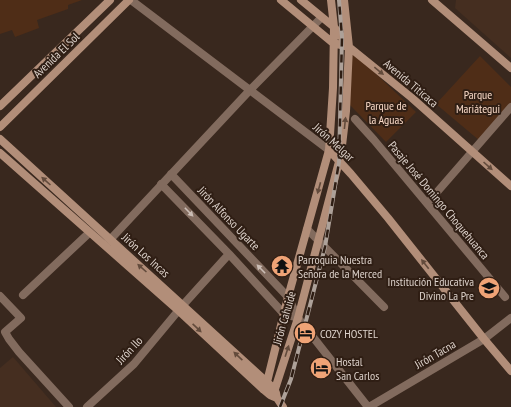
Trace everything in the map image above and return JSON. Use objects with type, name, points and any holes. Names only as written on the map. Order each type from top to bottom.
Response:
[{"type":"street","name":"Avenida El Sol","points":[[0,106],[110,0]]},
{"type":"street","name":"Avenida El Sol","points":[[0,127],[130,0]]},
{"type":"street","name":"Jirón Melgar","points":[[130,0],[329,150],[352,174],[511,371]]},
{"type":"street","points":[[281,0],[333,43],[349,47]]},
{"type":"street","points":[[301,0],[321,18],[334,27],[349,47]]},
{"type":"street","points":[[265,386],[329,150],[334,88],[334,27],[331,0]]},
{"type":"street","name":"Jirón Cahuide","points":[[274,394],[298,318],[342,151],[346,112],[349,47],[344,0]]},
{"type":"street","points":[[432,0],[511,68]]},
{"type":"street","points":[[104,246],[250,90],[321,18]]},
{"type":"street","name":"Avenida Titicaca","points":[[349,47],[412,98],[511,186]]},
{"type":"street","points":[[431,199],[511,107]]},
{"type":"street","name":"Pasaje José Domingo Choquehuanca","points":[[355,119],[505,297]]},
{"type":"street","name":"Jirón Los Incas","points":[[0,139],[110,239],[181,308],[274,394]]},
{"type":"street","name":"Jirón Los Incas","points":[[0,153],[104,246],[181,308]]},
{"type":"street","name":"Jirón Alfonso Ugarte","points":[[171,174],[288,298],[298,318],[369,407]]},
{"type":"street","name":"Jirón Alfonso Ugarte","points":[[161,184],[229,254],[284,314]]},
{"type":"street","points":[[307,230],[384,307]]},
{"type":"street","points":[[23,295],[89,233]]},
{"type":"street","name":"Jirón Ilo","points":[[87,407],[134,364],[229,254]]},
{"type":"street","points":[[0,296],[21,318],[5,332],[9,339],[69,407]]},
{"type":"street","points":[[284,314],[298,318]]},
{"type":"street","name":"Jirón Tacna","points":[[369,407],[484,339],[511,318]]},
{"type":"street","points":[[274,394],[283,407]]},
{"type":"shaded area","points":[[456,0],[511,0],[511,58],[455,8]]},
{"type":"shaded area","points":[[13,357],[56,407],[0,407],[0,368]]},
{"type":"green space","points":[[0,0],[82,0],[68,5],[68,9],[37,20],[39,28],[15,37],[12,30],[0,34]]},
{"type":"green space","name":"Parque de la Aguas","points":[[350,49],[416,112],[386,142],[350,105]]},
{"type":"green space","name":"Parque Mariátegui","points":[[480,56],[511,87],[511,105],[480,141],[436,104]]},
{"type":"railway","points":[[280,407],[291,379],[325,247],[339,162],[342,37],[339,0]]},
{"type":"place","name":"Parroquia Nuestra Señora de la Merced","points":[[282,266]]},
{"type":"place","name":"Institución Educativa Divino La Pre","points":[[489,288]]},
{"type":"place","name":"COZY HOSTEL","points":[[305,333]]},
{"type":"place","name":"Hostal San Carlos","points":[[321,368]]}]
